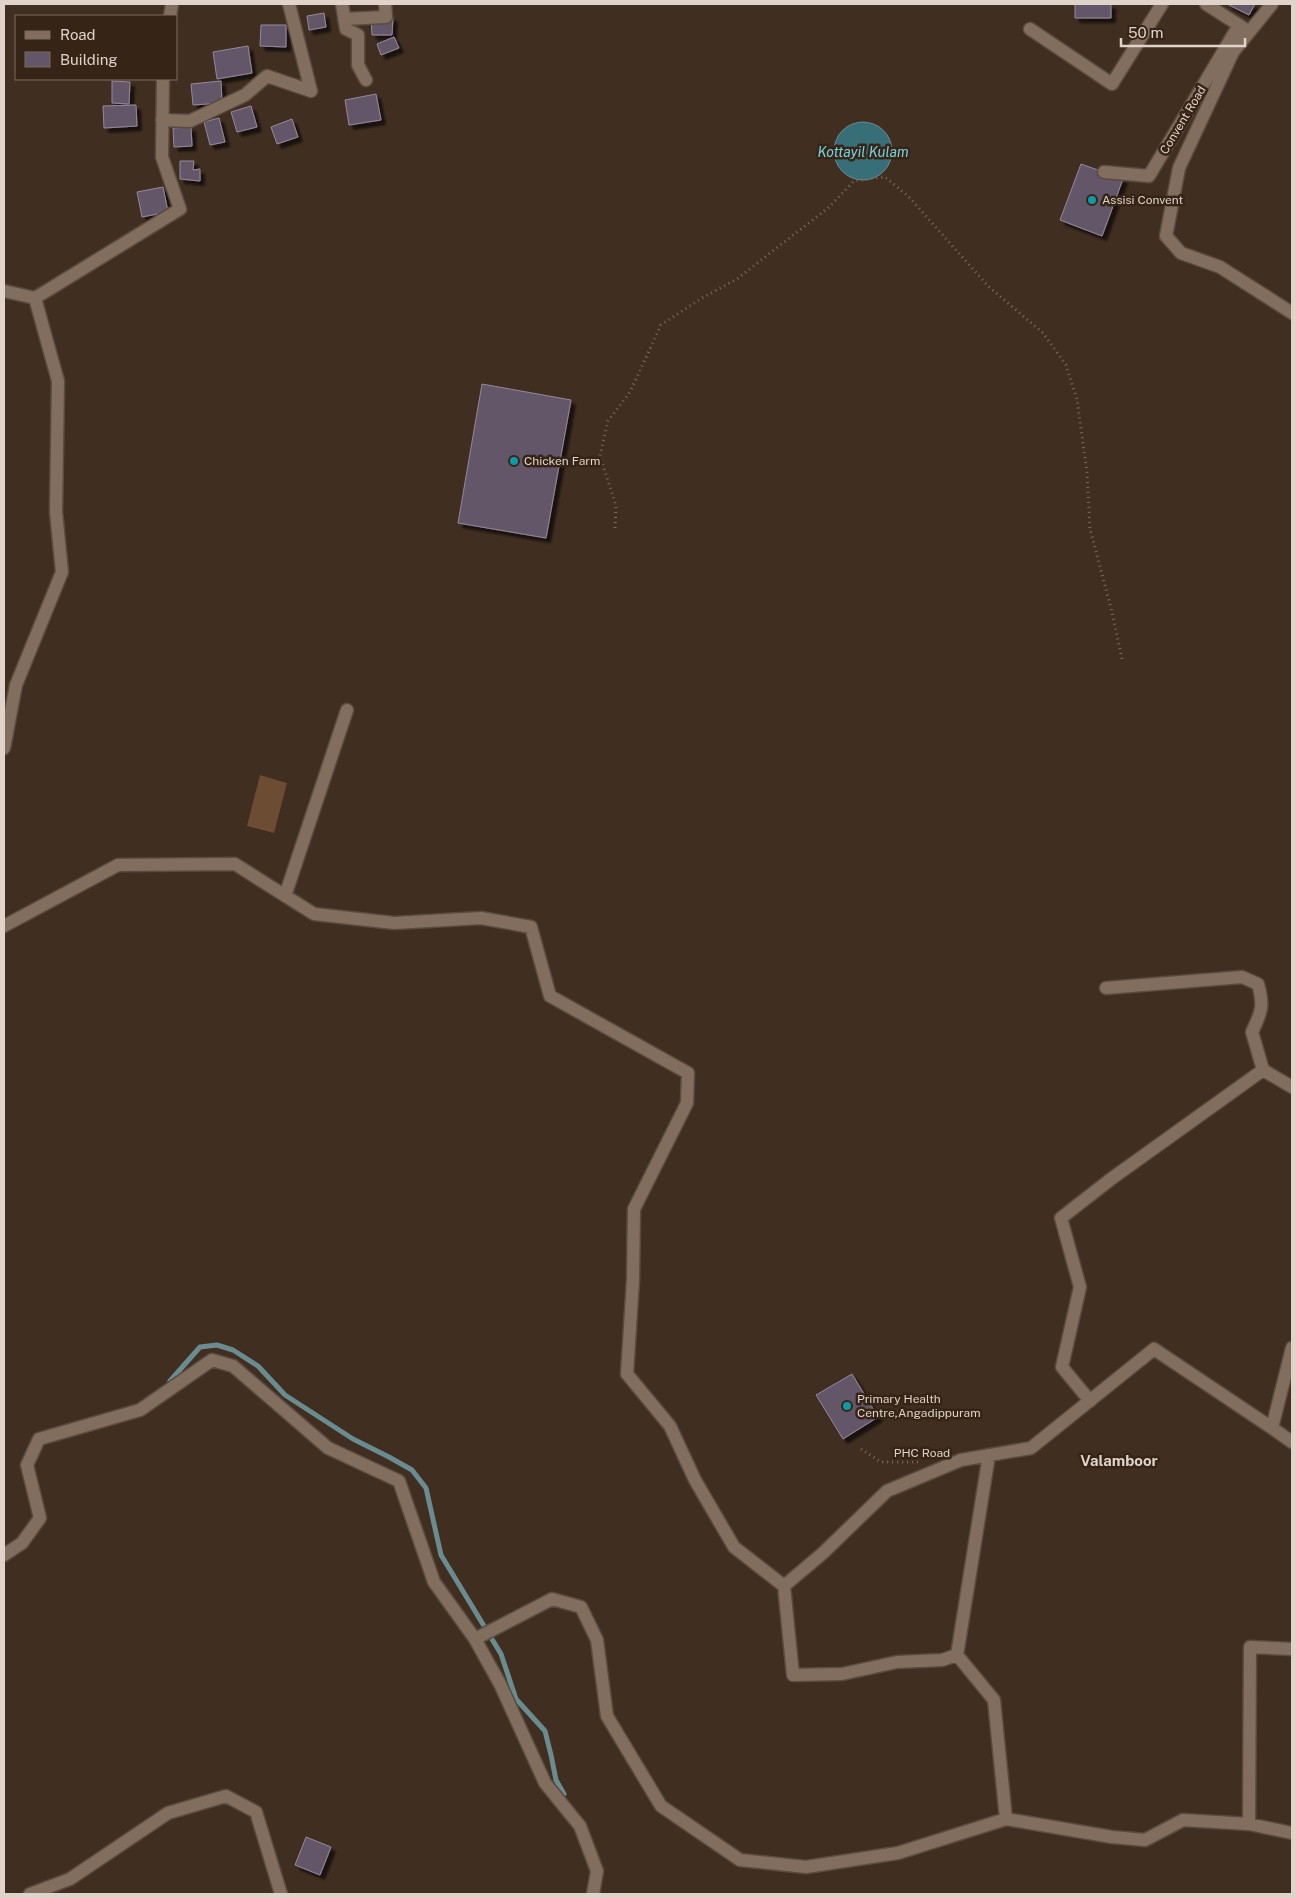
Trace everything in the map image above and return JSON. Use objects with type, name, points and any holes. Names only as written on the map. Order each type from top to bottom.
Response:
[{"type":"street","points":[[162,120],[190,121],[245,95],[267,76],[312,91],[289,4]]},
{"type":"street","points":[[342,4],[346,29],[358,35],[358,65],[366,80]]},
{"type":"street","points":[[344,19],[386,17],[385,4]]},
{"type":"street","points":[[1030,29],[1112,84],[1162,4]]},
{"type":"street","points":[[1206,4],[1244,28]]},
{"type":"street","points":[[1272,4],[1244,28],[1179,168],[1166,236],[1181,253],[1220,267],[1292,313]]},
{"type":"street","name":"Convent Road","points":[[1104,172],[1149,176],[1244,28]]},
{"type":"street","points":[[4,291],[35,298],[180,209],[162,157],[163,80]]},
{"type":"street","points":[[4,748],[16,685],[62,572],[56,512],[58,381],[35,298]]},
{"type":"street","points":[[285,896],[346,710]]},
{"type":"street","points":[[4,926],[118,865],[235,864],[314,914],[394,922],[480,918],[530,927],[550,996],[688,1073],[687,1102],[634,1209],[633,1280],[627,1374],[670,1426],[695,1480],[734,1547],[784,1586],[793,1675],[842,1674],[897,1662],[942,1660],[957,1655]]},
{"type":"street","points":[[1106,988],[1242,977],[1258,984],[1263,1000],[1252,1032],[1263,1070],[1292,1086]]},
{"type":"street","points":[[1090,1401],[1062,1367],[1080,1287],[1061,1218],[1111,1179],[1263,1070]]},
{"type":"street","points":[[1272,1428],[1292,1348]]},
{"type":"street","points":[[784,1586],[823,1553],[887,1491],[961,1460],[1031,1448],[1154,1349],[1292,1442]]},
{"type":"street","points":[[4,1555],[22,1543],[40,1518],[26,1465],[39,1439],[140,1410],[212,1360],[233,1366],[328,1448],[399,1481],[434,1582],[475,1639],[500,1684],[545,1784],[580,1826],[597,1871],[593,1894]]},
{"type":"street","points":[[989,1455],[957,1655],[994,1700],[1006,1819]]},
{"type":"street","points":[[475,1639],[552,1600],[581,1607],[597,1640],[607,1716],[661,1806],[740,1860],[806,1867],[898,1854],[1006,1819],[1145,1840],[1183,1820],[1249,1824],[1292,1833]]},
{"type":"street","points":[[1249,1824],[1250,1647],[1292,1648]]},
{"type":"street","points":[[30,1894],[70,1879],[168,1813],[226,1796],[256,1812],[281,1894]]},
{"type":"path","points":[[615,528],[616,506],[600,456],[608,421],[630,392],[661,326],[702,298],[737,279],[828,208],[854,181],[885,177],[908,197],[988,286],[1043,333],[1066,365],[1076,400],[1086,464],[1090,529],[1112,612],[1122,659]]},
{"type":"path","name":"PHC Road","points":[[861,1449],[881,1462],[918,1462]]},
{"type":"shaded area","points":[[260,775],[287,783],[274,833],[247,826]]},
{"type":"water","name":"Kottayil Kulam","points":[[863,122],[874,124],[887,135],[892,151],[890,162],[879,175],[863,180],[852,178],[839,167],[834,151],[836,140],[847,127]]},
{"type":"building","points":[[1075,4],[1111,4],[1111,18],[1075,18]]},
{"type":"building","points":[[1227,4],[1255,4],[1249,15]]},
{"type":"building","points":[[324,13],[326,27],[309,30],[307,16]]},
{"type":"building","points":[[393,17],[392,35],[372,35],[371,18]]},
{"type":"building","points":[[261,25],[286,25],[286,47],[260,46]]},
{"type":"building","points":[[394,37],[399,48],[381,55],[377,44]]},
{"type":"building","points":[[248,46],[252,73],[217,79],[213,52]]},
{"type":"building","points":[[112,81],[130,82],[129,104],[112,103]]},
{"type":"building","points":[[221,81],[222,103],[193,105],[191,84]]},
{"type":"building","points":[[376,94],[381,120],[349,125],[345,100]]},
{"type":"building","points":[[136,105],[137,126],[104,128],[103,106]]},
{"type":"building","points":[[251,106],[257,127],[237,132],[231,112]]},
{"type":"building","points":[[219,118],[225,142],[210,145],[204,122]]},
{"type":"building","points":[[292,119],[298,137],[277,144],[271,127]]},
{"type":"building","points":[[191,127],[192,146],[174,147],[173,128]]},
{"type":"building","points":[[180,161],[194,161],[193,170],[200,169],[200,181],[180,179]]},
{"type":"building","name":"Assisi Convent","points":[[1081,164],[1123,179],[1102,236],[1060,220]]},
{"type":"building","points":[[163,187],[168,212],[142,217],[137,192]]},
{"type":"building","name":"Chicken Farm","points":[[482,384],[571,400],[546,538],[458,523]]},
{"type":"building","name":"Primary Health Centre,Angadippuram","points":[[852,1374],[878,1417],[843,1439],[816,1395]]},
{"type":"building","points":[[306,1837],[331,1847],[320,1875],[295,1865]]},
{"type":"waterway","points":[[170,1381],[200,1347],[217,1345],[233,1350],[258,1366],[285,1395],[353,1439],[412,1470],[426,1488],[441,1555],[501,1654],[516,1699],[545,1731],[556,1780],[564,1794]]},
{"type":"place","name":"Assisi Convent","points":[[1092,200]]},
{"type":"place","name":"Chicken Farm","points":[[514,461]]},
{"type":"place","name":"Primary Health Centre,Angadippuram","points":[[847,1406]]},
{"type":"district","name":"Valamboor","points":[[1119,1461]]}]
